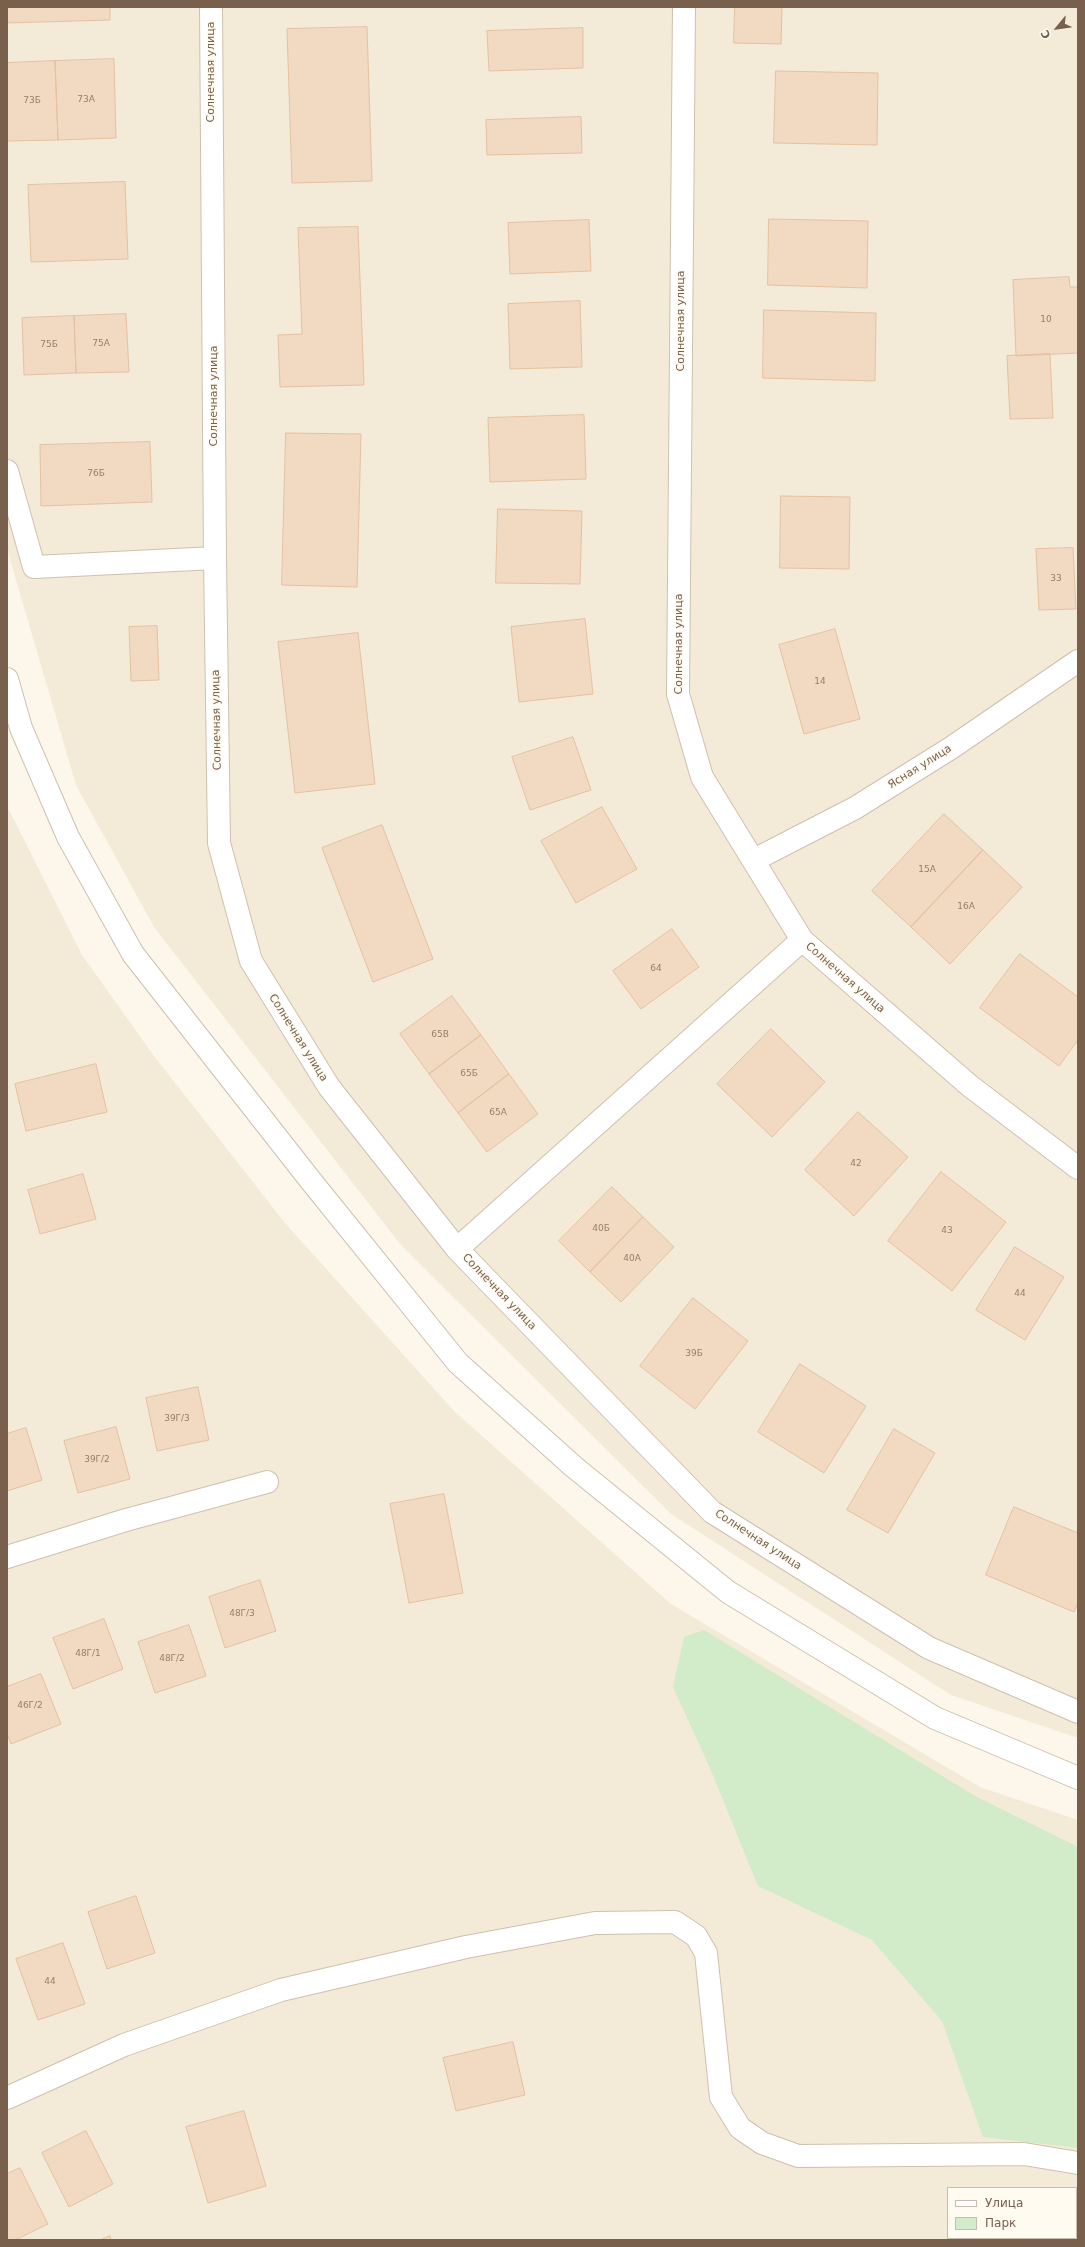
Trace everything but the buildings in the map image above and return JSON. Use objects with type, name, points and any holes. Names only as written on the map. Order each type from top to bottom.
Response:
[{"type":"street","name":"Солнечная улица","points":[[211,7],[215,558],[219,843],[251,961],[329,1087],[457,1249],[712,1512],[929,1648],[1078,1712]]},
{"type":"street","name":"Солнечная улица","points":[[684,7],[678,694],[702,777],[802,940],[970,1086],[1078,1168]]},
{"type":"street","points":[[7,470],[34,567],[215,558]]},
{"type":"street","name":"Ясная улица","points":[[754,860],[854,808],[951,748],[1078,661]]},
{"type":"street","points":[[7,679],[21,728],[68,837],[133,954],[311,1181],[458,1363],[574,1467],[728,1592],[935,1718],[1078,1778]]},
{"type":"street","points":[[457,1249],[802,940]]},
{"type":"street","points":[[7,1557],[126,1520],[267,1482]]},
{"type":"street","points":[[7,2098],[124,2045],[281,1990],[466,1947],[595,1923],[675,1922],[696,1936],[706,1953],[721,2097],[740,2128],[762,2143],[798,2156],[1024,2154],[1078,2163]]},
{"type":"shaded area","points":[[7,7],[1078,7],[1078,1738],[951,1695],[671,1514],[400,1244],[154,927],[76,785],[7,549]]},
{"type":"shaded area","points":[[7,806],[82,955],[154,1056],[285,1223],[454,1411],[671,1604],[980,1787],[1078,1820],[1078,2240],[7,2240]]},
{"type":"green space","points":[[704,1630],[975,1796],[1078,1847],[1078,2148],[983,2137],[942,2021],[872,1940],[758,1886],[710,1768],[673,1687],[684,1637]]}]
